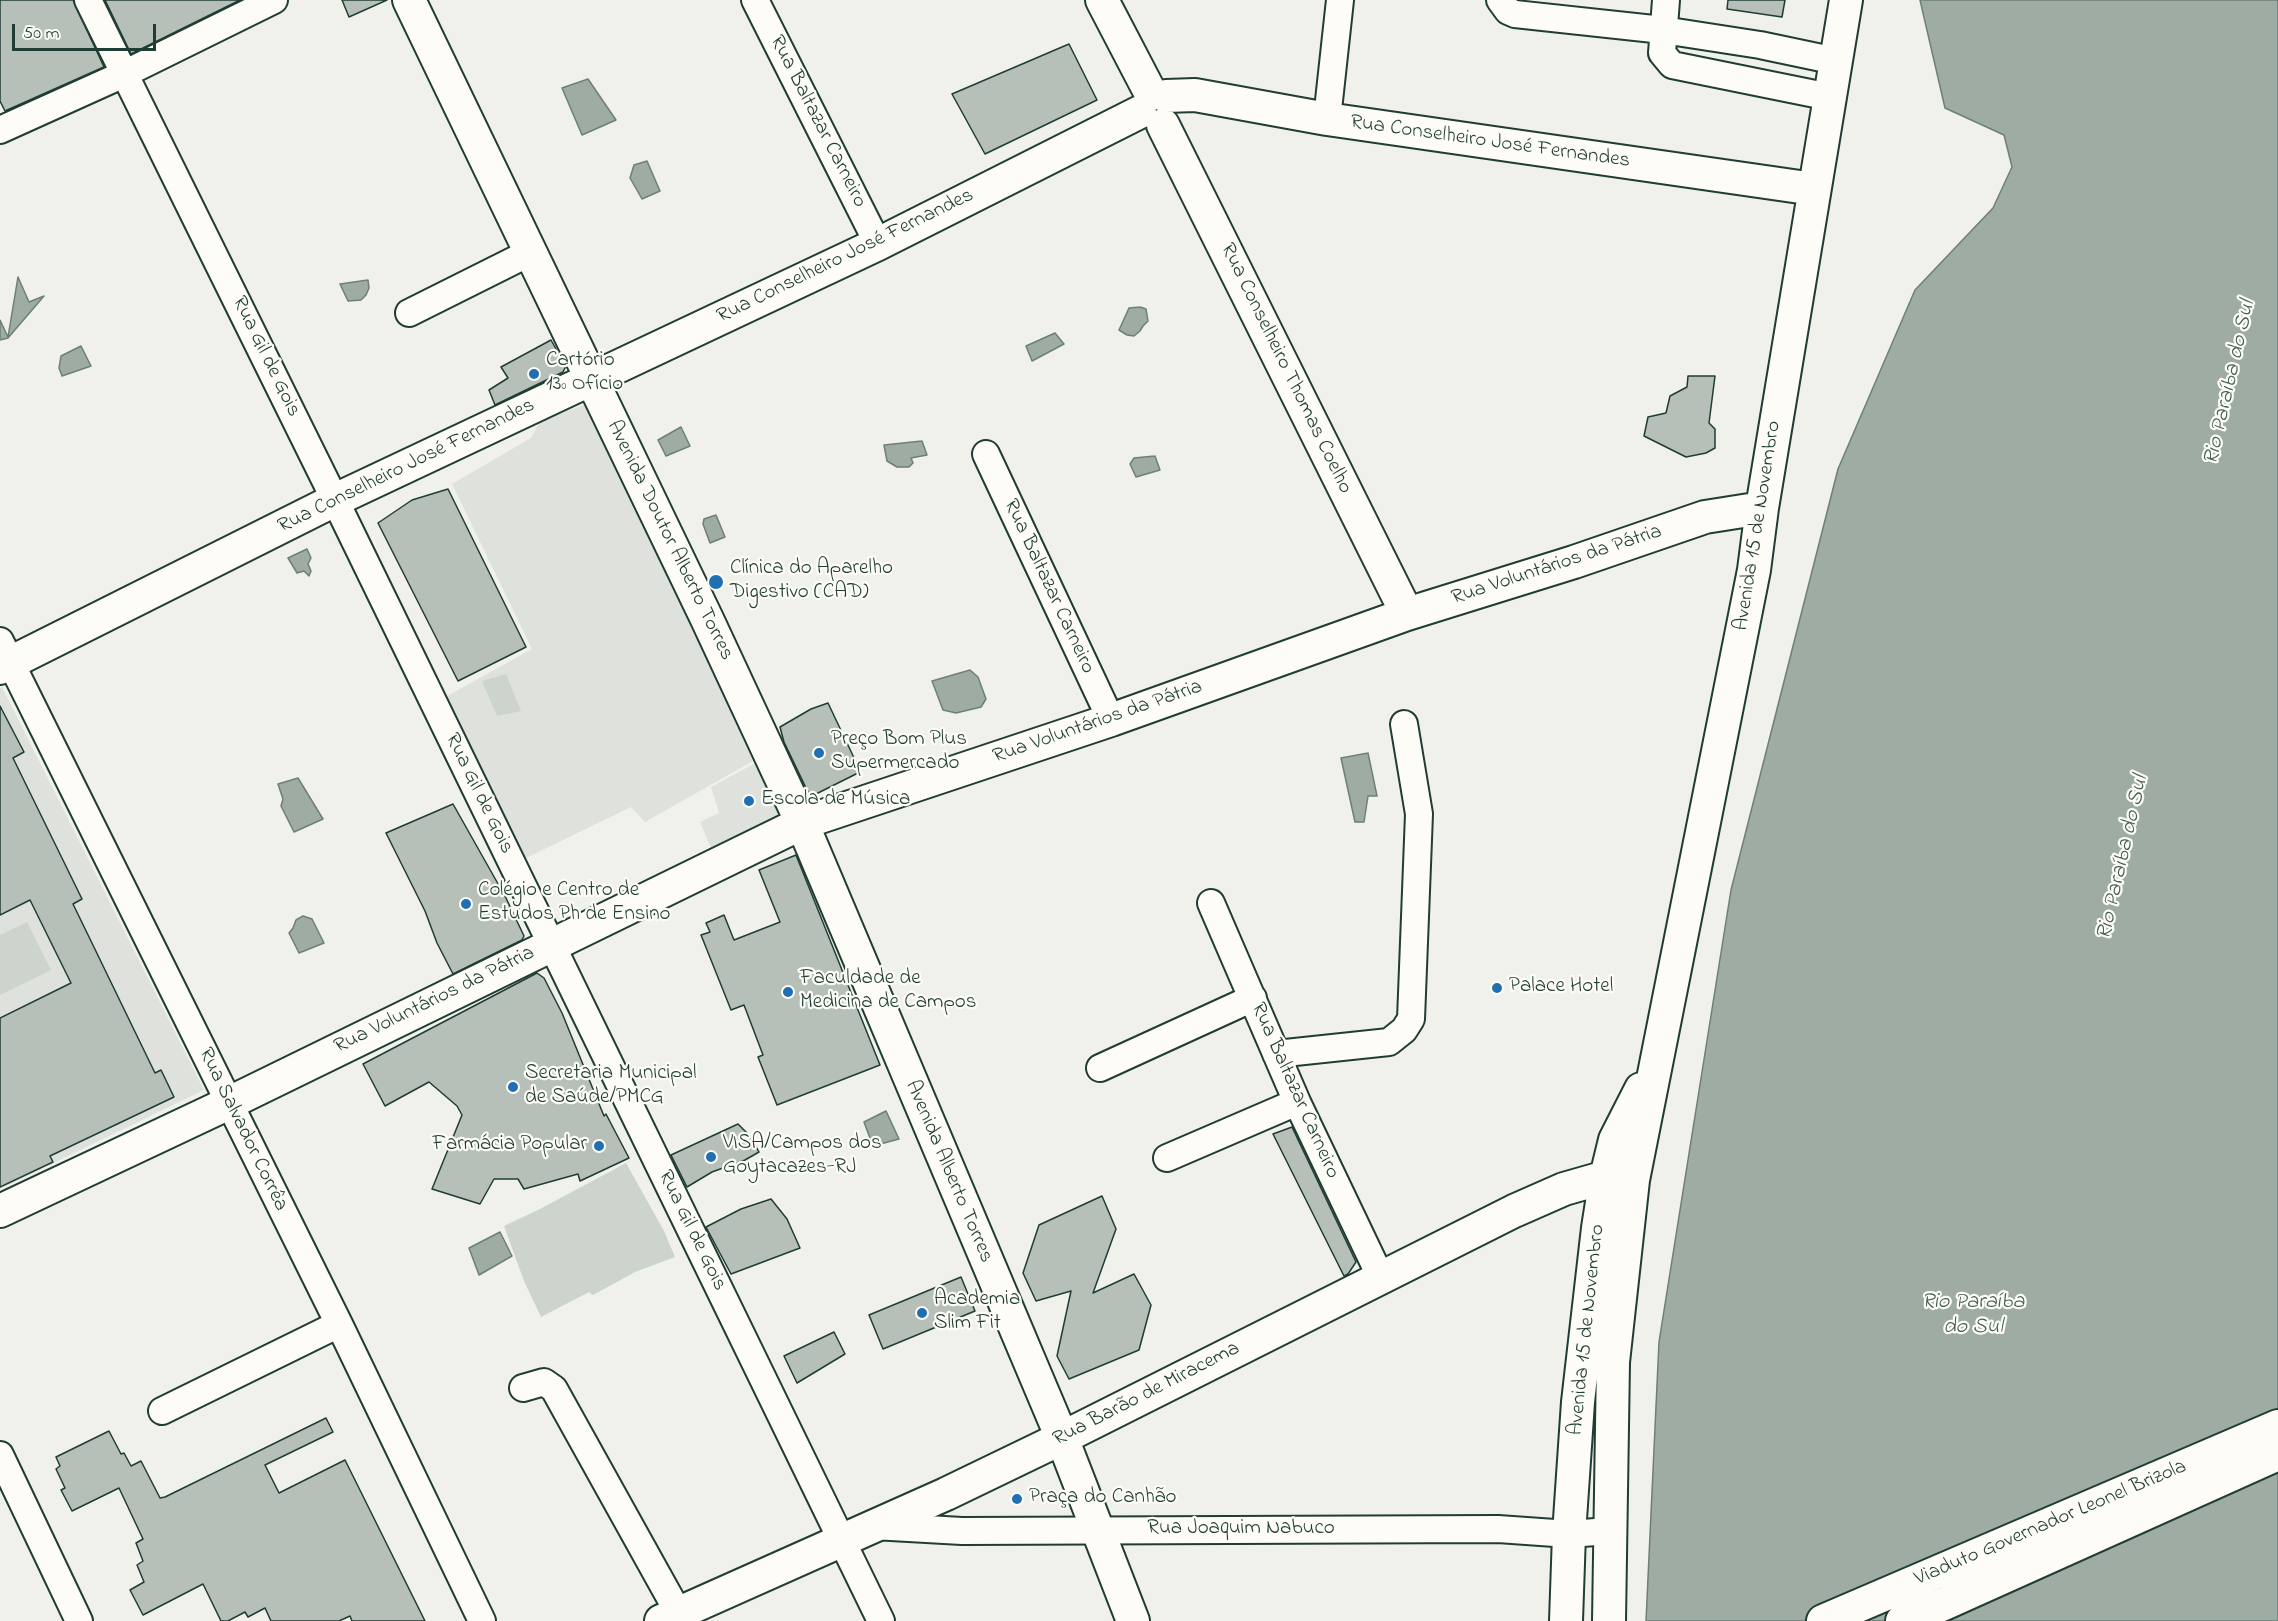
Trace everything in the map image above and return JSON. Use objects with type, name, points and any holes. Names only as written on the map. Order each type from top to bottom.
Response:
[{"type":"main road","name":"Avenida Doutor Alberto Torres","points":[[409,0],[802,823]]},
{"type":"main road","name":"Rua Conselheiro Thomas Coelho","points":[[1102,0],[1407,614]]},
{"type":"main road","name":"Avenida 15 de Novembro","points":[[1566,1621],[1578,1402],[1598,1228],[1619,1178],[1660,1050],[1754,570],[1762,508],[1846,0]]},
{"type":"main road","name":"Rua Conselheiro José Fernandes","points":[[4,658],[878,244],[1155,107],[1195,96],[1327,119],[1814,189]]},
{"type":"main road","name":"Rua Voluntários da Pátria","points":[[0,1211],[229,1103],[802,823],[1111,720],[1407,614],[1574,562],[1705,517],[1762,508]]},
{"type":"main road","name":"Avenida Alberto Torres","points":[[802,823],[1062,1438],[1133,1621]]},
{"type":"main road","name":"Avenida 15 de Novembro","points":[[1609,1621],[1609,1531],[1619,1178]]},
{"type":"main road","name":"Rua Barão de Miracema","points":[[674,1618],[841,1539],[946,1494],[1062,1438],[1514,1211],[1564,1189],[1619,1178]]},
{"type":"main road","name":"Viaduto Governador Leonel Brizola","points":[[1823,1621],[2278,1426]]},
{"type":"main road","name":"Viaduto Governador Leonel Brizola","points":[[1902,1621],[2278,1454]]},
{"type":"street","name":"Rua Gil de Gois","points":[[88,0],[335,500],[881,1621]]},
{"type":"street","points":[[0,130],[124,74],[274,0]]},
{"type":"street","name":"Rua Baltazar Carneiro","points":[[755,0],[878,244]]},
{"type":"street","points":[[1327,119],[1340,0]]},
{"type":"street","points":[[1500,0],[1508,10],[1515,14],[1663,30],[1760,45],[1836,62]]},
{"type":"street","points":[[1666,0],[1662,53],[1672,66],[1830,97]]},
{"type":"street","points":[[409,313],[531,252]]},
{"type":"street","name":"Rua Baltazar Carneiro","points":[[986,454],[1111,720]]},
{"type":"street","name":"Rua Salvador Corrêa","points":[[4,658],[339,1324],[482,1621]]},
{"type":"street","points":[[1276,1054],[1389,1042],[1404,1030],[1411,1019],[1419,814],[1404,724]]},
{"type":"street","name":"Rua Baltazar Carneiro","points":[[1211,903],[1297,1102],[1381,1278]]},
{"type":"street","points":[[1100,1068],[1253,998]]},
{"type":"street","points":[[1167,1158],[1297,1102]]},
{"type":"street","points":[[162,1411],[339,1324]]},
{"type":"street","points":[[523,1388],[544,1382],[555,1389],[674,1618]]},
{"type":"street","points":[[0,1455],[79,1621]]},
{"type":"street","points":[[946,1494],[962,1531]]},
{"type":"street","name":"Rua Joaquim Nabuco","points":[[872,1526],[962,1531],[1097,1532],[1498,1529],[1569,1534],[1609,1531]]},
{"type":"shaded area","points":[[584,405],[668,576],[753,761],[645,822],[631,807],[526,858],[494,797],[447,696],[532,649],[452,484],[531,438],[540,421]]},
{"type":"shaded area","points":[[506,674],[521,711],[497,716],[482,681]]},
{"type":"shaded area","points":[[2,687],[204,1090],[0,1189],[0,688]]},
{"type":"shaded area","name":"Escola de Música","points":[[763,759],[790,816],[712,851],[700,822],[719,813],[711,787]]},
{"type":"shaded area","points":[[27,922],[51,970],[0,995],[0,935]]},
{"type":"shaded area","points":[[626,1163],[664,1231],[675,1257],[635,1272],[593,1295],[589,1292],[541,1317],[524,1281],[504,1226]]},
{"type":"water","name":"Rio Paraíba do Sul","points":[[1920,0],[2278,0],[2278,1621],[1646,1621],[1659,1342],[1731,890],[1838,469],[1915,290],[1993,208],[2012,167],[2004,135],[1945,108]]},
{"type":"water","points":[[588,79],[616,120],[582,135],[562,88]]},
{"type":"water","points":[[647,161],[660,191],[642,199],[630,178],[634,165]]},
{"type":"water","points":[[18,277],[29,302],[44,296],[8,338],[0,340],[0,320],[8,337]]},
{"type":"water","points":[[368,280],[369,288],[366,295],[361,300],[348,301],[340,284]]},
{"type":"water","points":[[1129,308],[1146,309],[1148,321],[1140,331],[1134,336],[1119,330]]},
{"type":"water","points":[[1055,333],[1064,344],[1032,361],[1026,346]]},
{"type":"water","points":[[81,346],[91,366],[62,376],[59,368],[61,356]]},
{"type":"water","points":[[681,427],[690,446],[666,456],[658,440]]},
{"type":"water","points":[[922,441],[927,455],[911,458],[913,463],[909,467],[897,467],[887,461],[884,445]]},
{"type":"water","points":[[1155,456],[1160,470],[1136,477],[1130,464],[1134,458]]},
{"type":"water","points":[[716,515],[725,537],[710,543],[703,524],[704,519]]},
{"type":"water","points":[[307,549],[311,558],[308,564],[311,571],[309,576],[304,571],[297,573],[288,558]]},
{"type":"water","points":[[970,670],[978,677],[986,699],[981,707],[956,713],[943,710],[932,681]]},
{"type":"water","points":[[1368,753],[1377,796],[1368,796],[1364,822],[1355,822],[1341,758]]},
{"type":"water","points":[[298,778],[323,819],[294,832],[281,806],[283,799],[278,784]]},
{"type":"water","points":[[303,916],[312,919],[324,943],[299,953],[289,933],[296,920]]},
{"type":"water","points":[[886,1111],[899,1139],[873,1146],[864,1122]]},
{"type":"water","points":[[500,1232],[512,1256],[479,1275],[469,1248]]},
{"type":"building","points":[[0,0],[73,0],[104,67],[5,111],[0,101]]},
{"type":"building","points":[[105,0],[240,0],[131,54]]},
{"type":"building","points":[[342,0],[387,0],[349,17]]},
{"type":"building","points":[[1728,0],[1785,0],[1782,17],[1727,9]]},
{"type":"building","points":[[1069,44],[1097,100],[985,154],[952,94]]},
{"type":"building","name":"Cartório 13º Ofício","points":[[551,340],[564,363],[563,372],[495,405],[489,390],[508,378],[501,367]]},
{"type":"building","points":[[1688,376],[1715,376],[1709,423],[1715,429],[1715,448],[1706,453],[1686,457],[1644,436],[1648,417],[1666,413],[1670,396],[1687,387]]},
{"type":"building","points":[[448,489],[526,647],[458,681],[378,523],[412,500]]},
{"type":"building","name":"Preço Bom Plus Supermercado","points":[[828,703],[856,762],[858,773],[812,796],[784,742],[780,727],[811,709]]},
{"type":"building","points":[[0,706],[24,752],[13,758],[82,899],[73,904],[155,1073],[161,1070],[174,1097],[50,1156],[53,1162],[0,1187],[0,1018],[71,983],[30,900],[0,915]]},
{"type":"building","name":"Colégio e Centro de Estudos Ph de Ensino","points":[[453,804],[506,898],[524,936],[522,940],[453,974],[386,833]]},
{"type":"building","name":"Faculdade de Medicina de Campos","points":[[796,855],[880,1065],[777,1105],[758,1057],[763,1055],[744,1005],[731,1010],[701,935],[710,932],[706,923],[724,915],[734,940],[780,922],[759,870]]},
{"type":"building","name":"Secretaria Municipal de Saúde/PMCG","points":[[537,973],[544,978],[562,1013],[604,1116],[606,1114],[629,1158],[580,1181],[578,1174],[524,1189],[518,1179],[494,1179],[480,1204],[432,1189],[462,1115],[457,1106],[429,1082],[385,1106],[363,1064]]},
{"type":"building","name":"VISA/Campos dos Goytacazes-RJ","points":[[738,1124],[750,1136],[759,1152],[745,1160],[712,1172],[687,1187],[671,1155]]},
{"type":"building","points":[[1292,1127],[1356,1262],[1344,1276],[1273,1134]]},
{"type":"building","points":[[1102,1196],[1116,1229],[1093,1293],[1134,1274],[1151,1305],[1139,1350],[1069,1379],[1057,1356],[1071,1291],[1036,1301],[1023,1273],[1039,1225]]},
{"type":"building","points":[[771,1199],[787,1219],[800,1248],[731,1274],[706,1227],[741,1209]]},
{"type":"building","name":"Academia Slim Fit","points":[[961,1277],[975,1311],[883,1349],[869,1315]]},
{"type":"building","points":[[834,1332],[845,1354],[797,1383],[784,1356]]},
{"type":"building","points":[[326,1418],[333,1432],[265,1465],[279,1493],[345,1460],[425,1621],[352,1621],[350,1616],[339,1621],[271,1621],[265,1608],[248,1617],[245,1612],[228,1621],[221,1621],[203,1584],[143,1615],[130,1590],[144,1582],[137,1565],[143,1561],[136,1543],[143,1539],[119,1488],[72,1511],[61,1490],[65,1488],[56,1469],[60,1466],[56,1457],[109,1431],[121,1454],[124,1453],[131,1466],[141,1461],[160,1498]]},
{"type":"place","name":"Cartório 13º Ofício","points":[[534,374]]},
{"type":"place","name":"Clínica do Aparelho Digestivo (CAD)","points":[[716,582]]},
{"type":"place","name":"Preço Bom Plus Supermercado","points":[[819,753]]},
{"type":"place","name":"Escola de Música","points":[[749,801]]},
{"type":"place","name":"Colégio e Centro de Estudos Ph de Ensino","points":[[466,904]]},
{"type":"place","name":"Palace Hotel","points":[[1497,988]]},
{"type":"place","name":"Faculdade de Medicina de Campos","points":[[788,992]]},
{"type":"place","name":"Secretaria Municipal de Saúde/PMCG","points":[[513,1087]]},
{"type":"place","name":"Farmácia Popular","points":[[599,1146]]},
{"type":"place","name":"VISA/Campos dos Goytacazes-RJ","points":[[711,1157]]},
{"type":"place","name":"Academia Slim Fit","points":[[922,1313]]},
{"type":"place","name":"Praça do Canhão","points":[[1017,1499]]}]
